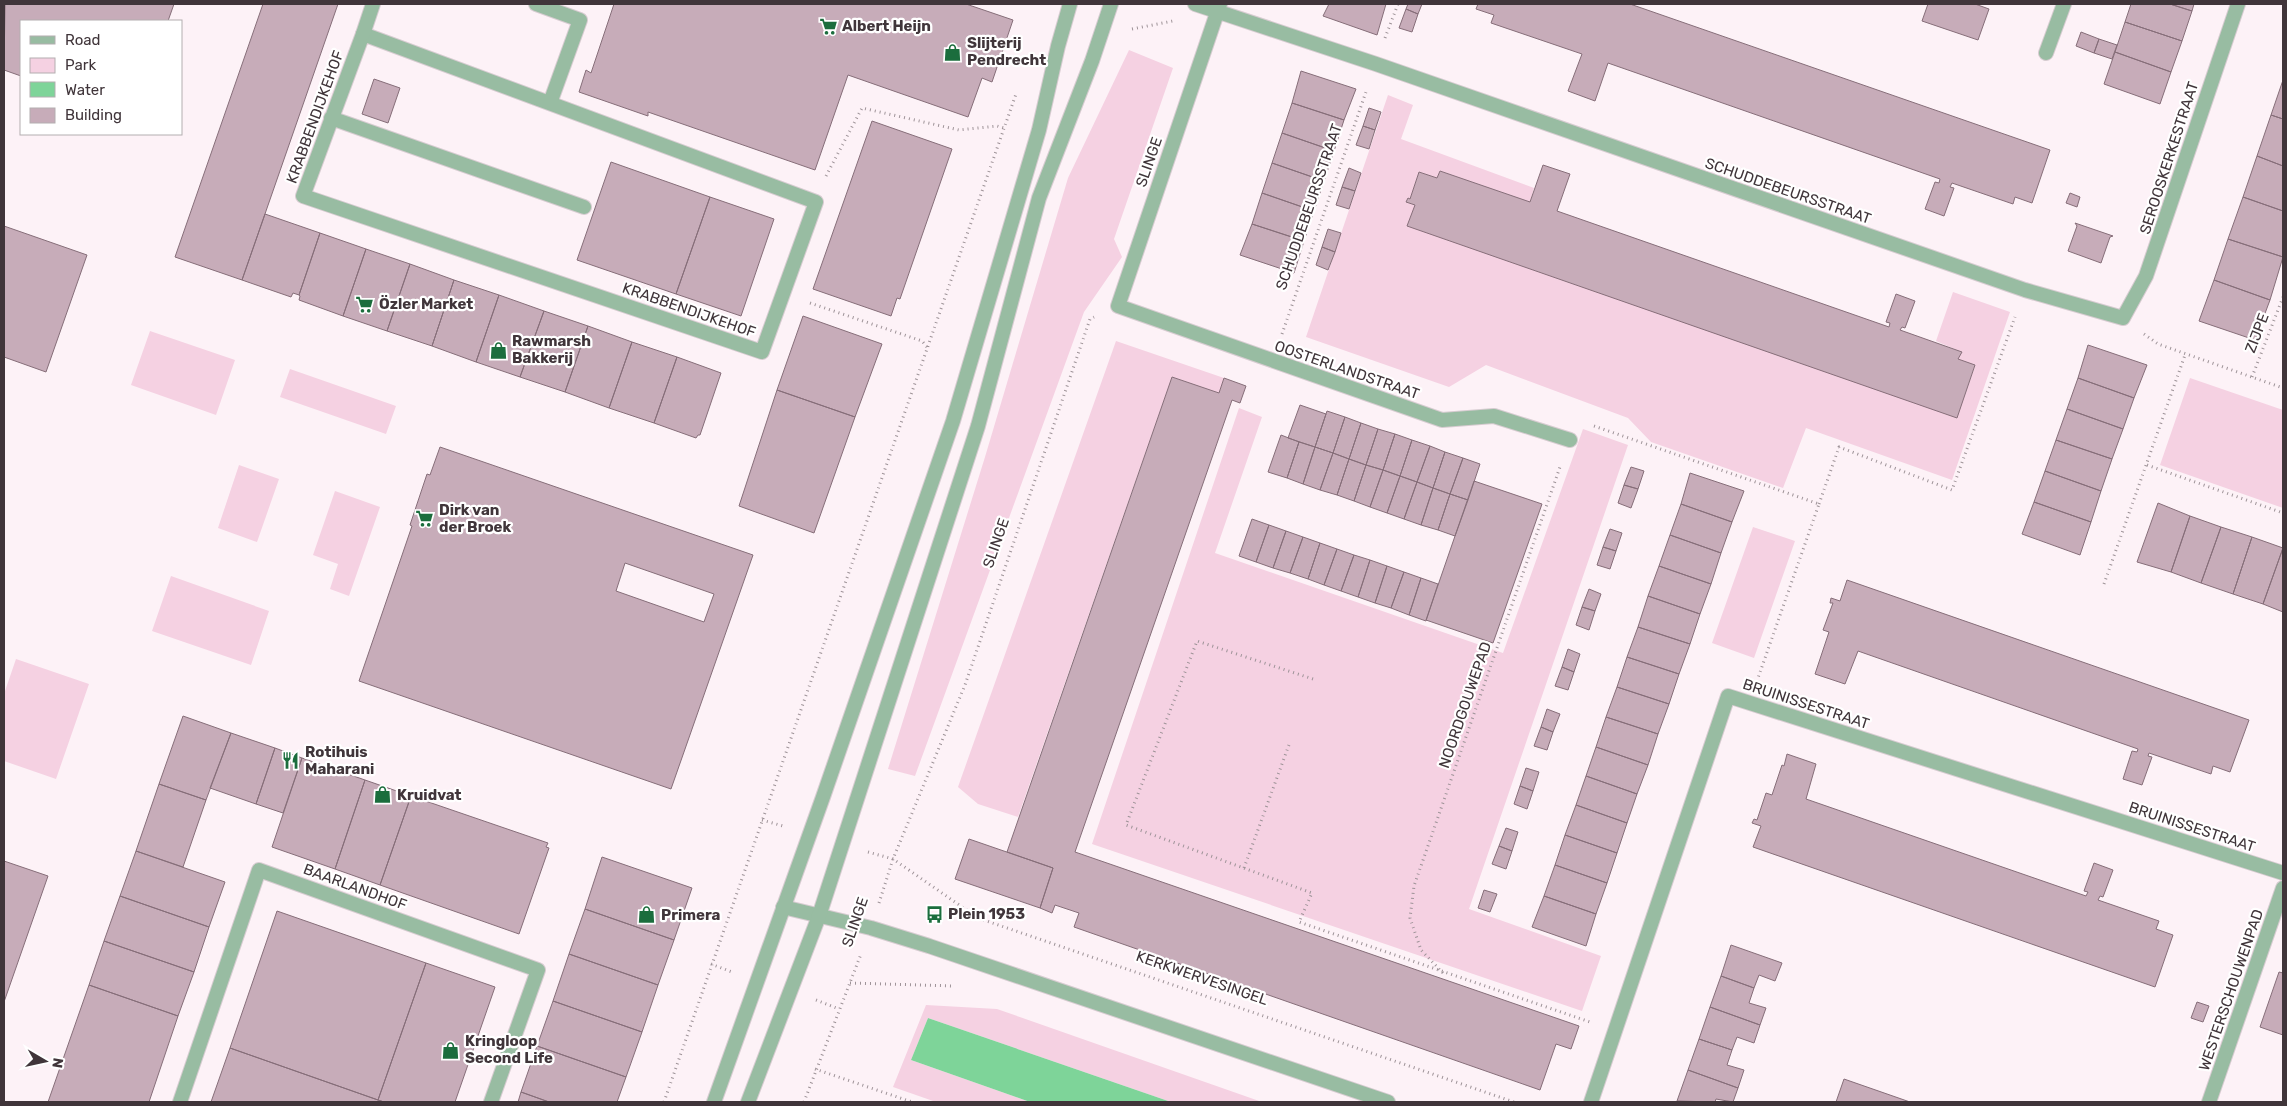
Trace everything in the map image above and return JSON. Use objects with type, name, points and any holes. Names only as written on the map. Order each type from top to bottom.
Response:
[{"type":"street","name":"KRABBENDIJKEHOF","points":[[363,34],[816,202],[762,352],[303,196],[373,4]]},
{"type":"street","points":[[536,4],[580,20],[550,103]]},
{"type":"street","points":[[714,1102],[953,421],[1039,130],[1058,46],[1070,4]]},
{"type":"street","points":[[748,1102],[819,916],[978,426],[1038,198],[1092,61],[1111,4]]},
{"type":"street","name":"SCHUDDEBEURSSTRAAT","points":[[1195,4],[1218,8],[2025,290],[2123,318]]},
{"type":"street","points":[[2046,53],[2064,4]]},
{"type":"street","name":"SEROOSKERKESTRAAT","points":[[2123,318],[2146,276],[2238,4]]},
{"type":"street","name":"SLINGE","points":[[1118,306],[1218,8]]},
{"type":"street","points":[[331,118],[584,207]]},
{"type":"street","name":"OOSTERLANDSTRAAT","points":[[1118,306],[1442,420],[1494,416],[1570,440]]},
{"type":"street","name":"BRUINISSESTRAAT","points":[[1591,1102],[1728,696],[2283,873]]},
{"type":"street","name":"BAARLANDHOF","points":[[180,1102],[259,870],[538,970],[491,1102]]},
{"type":"street","name":"WESTERSCHOUWENPAD","points":[[2209,1102],[2283,888]]},
{"type":"street","points":[[783,907],[871,928],[1388,1102]]},
{"type":"path","name":"SCHUDDEBEURSSTRAAT","points":[[1273,361],[1398,4]]},
{"type":"path","points":[[1124,30],[1218,8]]},
{"type":"path","points":[[664,1102],[733,899],[1017,91]]},
{"type":"path","points":[[825,179],[862,108],[959,130],[997,126],[1004,128]]},
{"type":"path","points":[[1750,703],[1839,448],[1952,490],[2025,290]]},
{"type":"path","points":[[784,292],[800,300],[922,341],[928,347]]},
{"type":"path","name":"ZIJPE","points":[[2252,378],[2283,298]]},
{"type":"path","name":"SLINGE","points":[[804,1102],[815,1069],[871,928],[892,859],[965,685],[1090,319],[1118,306]]},
{"type":"path","points":[[2123,318],[2158,344],[2283,388]]},
{"type":"path","points":[[2104,584],[2185,354]]},
{"type":"path","name":"NOORDGOUWEPAD","points":[[1443,972],[1421,950],[1410,918],[1414,886],[1576,420],[1819,504]]},
{"type":"path","points":[[2147,464],[2283,513]]},
{"type":"path","points":[[1313,679],[1197,641],[1126,825],[1312,893],[1299,922],[1614,1030]]},
{"type":"path","points":[[1244,868],[1290,742]]},
{"type":"path","name":"KERKWERVESINGEL","points":[[892,859],[978,918],[1514,1102]]},
{"type":"path","points":[[728,899],[733,899]]},
{"type":"path","points":[[850,984],[956,986]]},
{"type":"path","points":[[815,1069],[912,1102]]},
{"type":"green space","points":[[1129,50],[1173,68],[1114,239],[1122,257],[1084,312],[915,776],[888,769],[985,457],[1068,178]]},
{"type":"green space","points":[[1388,95],[1413,105],[1401,139],[1534,188],[1530,202],[1440,171],[1437,178],[1419,172],[1410,199],[1408,198],[1407,202],[1415,205],[1408,226],[1957,417],[1975,366],[1958,359],[1961,352],[1936,341],[1953,292],[2010,312],[1952,480],[1806,428],[1783,488],[1651,442],[1628,418],[1486,365],[1449,387],[1306,337]]},
{"type":"green space","points":[[150,331],[235,360],[216,415],[131,385]]},
{"type":"green space","points":[[1116,341],[1224,378],[1219,393],[1172,377],[1018,817],[978,804],[958,787]]},
{"type":"green space","points":[[290,369],[396,406],[386,434],[280,397]]},
{"type":"green space","points":[[2190,378],[2283,410],[2283,508],[2160,465]]},
{"type":"green space","points":[[1239,408],[1262,417],[1215,553],[1503,653],[1583,429],[1628,445],[1469,909],[1601,956],[1582,1011],[1092,844]]},
{"type":"green space","points":[[239,465],[279,479],[257,542],[218,528]]},
{"type":"green space","points":[[335,491],[380,507],[349,596],[330,589],[338,564],[313,555]]},
{"type":"green space","points":[[1753,527],[1795,541],[1754,658],[1712,643]]},
{"type":"green space","points":[[171,576],[269,611],[251,665],[152,631]]},
{"type":"green space","points":[[16,659],[89,684],[56,779],[4,761],[4,694]]},
{"type":"green space","points":[[926,1005],[997,1009],[1262,1102],[1171,1102],[928,1018],[911,1060],[1030,1102],[936,1102],[893,1087]]},
{"type":"water","points":[[928,1018],[1171,1102],[1030,1102],[911,1060]]},
{"type":"building","points":[[5,4],[174,4],[168,20],[20,20],[20,76],[4,70]]},
{"type":"building","points":[[263,4],[338,4],[242,280],[175,257]]},
{"type":"building","points":[[614,4],[966,4],[1013,20],[992,82],[982,78],[968,117],[848,75],[815,170],[648,112],[648,116],[579,92],[586,70],[591,73]]},
{"type":"building","points":[[1329,4],[1386,4],[1377,35],[1323,16]]},
{"type":"building","points":[[1408,4],[1422,4],[1418,14],[1406,9]]},
{"type":"building","points":[[1478,4],[1630,4],[2050,150],[2032,203],[2015,197],[2013,204],[1952,183],[1950,187],[1954,188],[1944,216],[1925,209],[1935,182],[1939,183],[1940,179],[1608,63],[1595,101],[1568,91],[1582,54],[1491,23],[1494,15],[1476,9]]},
{"type":"building","points":[[1928,4],[1975,4],[1989,9],[1978,40],[1922,21]]},
{"type":"building","points":[[2131,4],[2170,4],[2192,11],[2182,41],[2125,22]]},
{"type":"building","points":[[2170,4],[2194,4],[2192,11]]},
{"type":"building","points":[[1406,9],[1418,14],[1412,32],[1399,28]]},
{"type":"building","points":[[2125,22],[2182,41],[2171,72],[2115,52]]},
{"type":"building","points":[[2081,32],[2099,39],[2094,53],[2076,46]]},
{"type":"building","points":[[2099,39],[2117,45],[2112,59],[2094,53]]},
{"type":"building","points":[[2115,52],[2171,72],[2160,104],[2104,84]]},
{"type":"building","points":[[1301,71],[1356,89],[1344,120],[1292,103]]},
{"type":"building","points":[[374,79],[400,88],[388,123],[362,114]]},
{"type":"building","points":[[2283,80],[2283,119],[2271,115]]},
{"type":"building","points":[[1292,103],[1344,120],[1334,151],[1282,133]]},
{"type":"building","points":[[1369,108],[1381,112],[1375,130],[1363,126]]},
{"type":"building","points":[[2271,115],[2283,119],[2283,166],[2257,156]]},
{"type":"building","points":[[872,121],[952,149],[900,299],[897,298],[891,316],[813,289]]},
{"type":"building","points":[[1363,126],[1375,130],[1369,149],[1356,145]]},
{"type":"building","points":[[1282,133],[1334,151],[1324,181],[1272,163]]},
{"type":"building","points":[[2257,156],[2283,166],[2283,211],[2243,197]]},
{"type":"building","points":[[611,162],[710,197],[676,294],[577,260]]},
{"type":"building","points":[[1272,163],[1324,181],[1314,211],[1262,193]]},
{"type":"building","points":[[1543,165],[1570,174],[1557,211],[1889,327],[1890,323],[1886,322],[1896,294],[1915,301],[1905,328],[1902,327],[1900,330],[1962,352],[1958,359],[1975,365],[1957,418],[1407,226],[1415,205],[1406,202],[1408,198],[1410,199],[1419,172],[1437,178],[1440,171],[1530,202]]},
{"type":"building","points":[[1349,168],[1361,173],[1355,191],[1342,187]]},
{"type":"building","points":[[1342,187],[1355,191],[1349,209],[1336,205]]},
{"type":"building","points":[[1262,193],[1314,211],[1304,241],[1252,224]]},
{"type":"building","points":[[2070,193],[2080,197],[2077,207],[2066,203]]},
{"type":"building","points":[[710,197],[774,219],[741,316],[676,294]]},
{"type":"building","points":[[2243,197],[2283,211],[2283,257],[2228,239]]},
{"type":"building","points":[[265,214],[320,233],[299,295],[293,293],[291,297],[242,280]]},
{"type":"building","points":[[2075,223],[2113,236],[2110,237],[2101,263],[2068,251],[2077,226]]},
{"type":"building","points":[[1252,224],[1304,241],[1294,273],[1240,255]]},
{"type":"building","points":[[4,226],[87,255],[46,372],[4,357]]},
{"type":"building","points":[[1328,229],[1341,233],[1335,252],[1322,247]]},
{"type":"building","points":[[320,233],[366,249],[343,316],[299,300]]},
{"type":"building","points":[[2228,239],[2283,257],[2270,300],[2214,280]]},
{"type":"building","points":[[1322,247],[1335,252],[1328,270],[1316,265]]},
{"type":"building","points":[[366,249],[410,264],[387,331],[343,316]]},
{"type":"building","points":[[410,264],[454,280],[432,346],[387,331]]},
{"type":"building","points":[[454,280],[499,295],[476,362],[432,346]]},
{"type":"building","points":[[2214,280],[2270,300],[2255,340],[2199,321]]},
{"type":"building","points":[[499,295],[544,311],[520,377],[476,362]]},
{"type":"building","points":[[544,311],[588,326],[565,392],[520,377]]},
{"type":"building","points":[[803,316],[882,344],[855,417],[777,390]]},
{"type":"building","points":[[588,326],[632,342],[609,408],[565,392]]},
{"type":"building","points":[[632,342],[677,357],[654,423],[609,408]]},
{"type":"building","points":[[2088,345],[2147,365],[2134,398],[2078,378]]},
{"type":"building","points":[[677,357],[721,373],[700,435],[696,438],[654,423]]},
{"type":"building","points":[[1172,377],[1219,393],[1224,378],[1246,386],[1240,403],[1232,400],[1075,852],[1579,1026],[1571,1049],[1556,1044],[1540,1090],[1074,927],[1079,913],[1055,905],[1052,913],[1040,908],[1053,868],[1007,852]]},
{"type":"building","points":[[2078,378],[2134,398],[2123,429],[2067,409]]},
{"type":"building","points":[[777,390],[855,417],[814,533],[739,506]]},
{"type":"building","points":[[1300,405],[1326,414],[1315,447],[1288,438]]},
{"type":"building","points":[[2067,409],[2123,429],[2112,459],[2056,440]]},
{"type":"building","points":[[1327,411],[1345,417],[1333,453],[1315,447]]},
{"type":"building","points":[[1345,417],[1361,423],[1349,459],[1333,453]]},
{"type":"building","points":[[1361,423],[1378,429],[1366,465],[1349,459]]},
{"type":"building","points":[[1378,429],[1395,434],[1383,470],[1366,465]]},
{"type":"building","points":[[1395,434],[1412,440],[1400,476],[1383,470]]},
{"type":"building","points":[[1281,435],[1299,442],[1287,478],[1268,472]]},
{"type":"building","points":[[1412,440],[1430,446],[1417,482],[1400,476]]},
{"type":"building","points":[[2056,440],[2112,459],[2101,491],[2045,471]]},
{"type":"building","points":[[1299,442],[1315,447],[1303,484],[1287,478]]},
{"type":"building","points":[[1430,446],[1445,452],[1433,488],[1417,482]]},
{"type":"building","points":[[440,447],[753,555],[671,789],[359,681],[412,526],[410,525],[427,474],[430,475]],"holes":[[[625,563],[714,594],[704,622],[616,591]]]},
{"type":"building","points":[[1315,447],[1333,453],[1320,490],[1303,484]]},
{"type":"building","points":[[1445,452],[1463,458],[1450,494],[1433,488]]},
{"type":"building","points":[[1333,453],[1349,459],[1337,495],[1320,490]]},
{"type":"building","points":[[1463,458],[1480,464],[1468,500],[1450,494]]},
{"type":"building","points":[[1349,459],[1366,465],[1354,501],[1337,495]]},
{"type":"building","points":[[1366,465],[1383,470],[1370,507],[1354,501]]},
{"type":"building","points":[[1631,467],[1644,471],[1638,489],[1624,485]]},
{"type":"building","points":[[1383,470],[1400,476],[1387,513],[1370,507]]},
{"type":"building","points":[[2045,471],[2101,491],[2091,522],[2034,502]]},
{"type":"building","points":[[1690,473],[1744,491],[1732,522],[1681,504]]},
{"type":"building","points":[[1400,476],[1417,482],[1404,519],[1387,513]]},
{"type":"building","points":[[1474,481],[1542,504],[1493,643],[1426,620]]},
{"type":"building","points":[[1417,482],[1433,488],[1421,525],[1404,519]]},
{"type":"building","points":[[1624,485],[1638,489],[1631,508],[1618,503]]},
{"type":"building","points":[[1433,488],[1450,494],[1438,530],[1421,525]]},
{"type":"building","points":[[1450,494],[1468,500],[1455,536],[1438,530]]},
{"type":"building","points":[[2034,502],[2091,522],[2080,555],[2022,534]]},
{"type":"building","points":[[2158,503],[2190,516],[2171,572],[2137,562]]},
{"type":"building","points":[[1681,504],[1732,522],[1721,553],[1670,535]]},
{"type":"building","points":[[2190,516],[2221,527],[2201,583],[2171,572]]},
{"type":"building","points":[[1252,519],[1269,525],[1256,562],[1239,556]]},
{"type":"building","points":[[1269,525],[1286,531],[1273,568],[1256,562]]},
{"type":"building","points":[[2221,527],[2252,537],[2233,594],[2201,583]]},
{"type":"building","points":[[1610,529],[1622,533],[1616,551],[1603,547]]},
{"type":"building","points":[[1286,531],[1303,537],[1290,573],[1273,568]]},
{"type":"building","points":[[1670,535],[1721,553],[1711,584],[1659,566]]},
{"type":"building","points":[[1303,537],[1320,543],[1308,579],[1290,573]]},
{"type":"building","points":[[2252,537],[2283,548],[2263,604],[2233,594]]},
{"type":"building","points":[[1320,543],[1337,549],[1324,585],[1308,579]]},
{"type":"building","points":[[1603,547],[1616,551],[1610,569],[1597,565]]},
{"type":"building","points":[[2283,548],[2283,612],[2263,604]]},
{"type":"building","points":[[1337,549],[1354,555],[1341,591],[1324,585]]},
{"type":"building","points":[[1354,555],[1370,560],[1358,597],[1341,591]]},
{"type":"building","points":[[1370,560],[1387,566],[1375,603],[1358,597]]},
{"type":"building","points":[[1387,566],[1404,572],[1391,608],[1375,603]]},
{"type":"building","points":[[1659,566],[1711,584],[1700,614],[1648,596]]},
{"type":"building","points":[[1404,572],[1421,578],[1409,615],[1391,608]]},
{"type":"building","points":[[1421,578],[1438,584],[1426,621],[1409,615]]},
{"type":"building","points":[[1847,580],[2249,720],[2230,772],[2213,766],[2211,774],[2149,753],[2148,756],[2152,757],[2142,785],[2123,779],[2132,751],[2137,752],[2138,749],[1858,651],[1845,684],[1815,674],[1829,632],[1823,630],[1833,603],[1830,603],[1831,598],[1840,601]]},
{"type":"building","points":[[1589,589],[1601,594],[1595,611],[1582,607]]},
{"type":"building","points":[[1648,596],[1700,614],[1690,644],[1638,627]]},
{"type":"building","points":[[1582,607],[1595,611],[1589,630],[1576,625]]},
{"type":"building","points":[[1638,627],[1690,644],[1679,674],[1627,657]]},
{"type":"building","points":[[1568,649],[1580,654],[1574,672],[1562,667]]},
{"type":"building","points":[[1627,657],[1679,674],[1669,704],[1617,687]]},
{"type":"building","points":[[1562,667],[1574,672],[1568,690],[1555,686]]},
{"type":"building","points":[[1617,687],[1669,704],[1658,734],[1606,717]]},
{"type":"building","points":[[1547,709],[1560,714],[1553,732],[1541,727]]},
{"type":"building","points":[[183,716],[231,733],[206,800],[159,784]]},
{"type":"building","points":[[1606,717],[1658,734],[1648,765],[1596,747]]},
{"type":"building","points":[[1541,727],[1553,732],[1547,750],[1534,746]]},
{"type":"building","points":[[231,733],[275,748],[256,804],[210,788]]},
{"type":"building","points":[[1596,747],[1648,765],[1637,794],[1586,776]]},
{"type":"building","points":[[275,748],[302,758],[283,813],[256,804]]},
{"type":"building","points":[[1787,754],[1816,764],[1806,799],[2086,896],[2088,892],[2084,891],[2094,863],[2113,870],[2103,897],[2100,896],[2098,900],[2159,921],[2156,929],[2173,935],[2155,987],[1753,847],[1761,826],[1752,823],[1754,819],[1757,820],[1766,793],[1772,795]]},
{"type":"building","points":[[302,758],[365,780],[335,869],[272,847]]},
{"type":"building","points":[[1526,768],[1539,772],[1533,791],[1520,786]]},
{"type":"building","points":[[1586,776],[1637,794],[1627,823],[1576,805]]},
{"type":"building","points":[[365,780],[411,796],[380,885],[335,869]]},
{"type":"building","points":[[159,784],[206,800],[183,867],[136,851]]},
{"type":"building","points":[[1520,786],[1533,791],[1527,809],[1514,804]]},
{"type":"building","points":[[411,796],[548,843],[546,847],[549,848],[519,934],[380,885]]},
{"type":"building","points":[[1576,805],[1627,823],[1617,853],[1565,835]]},
{"type":"building","points":[[1506,828],[1518,832],[1512,851],[1499,846]]},
{"type":"building","points":[[1565,835],[1617,853],[1607,883],[1555,865]]},
{"type":"building","points":[[969,839],[1053,868],[1040,908],[955,879]]},
{"type":"building","points":[[1499,846],[1512,851],[1506,869],[1492,864]]},
{"type":"building","points":[[136,851],[225,882],[209,927],[120,896]]},
{"type":"building","points":[[602,857],[692,888],[674,940],[585,909]]},
{"type":"building","points":[[4,861],[48,876],[4,1002]]},
{"type":"building","points":[[1555,865],[1607,883],[1596,914],[1544,896]]},
{"type":"building","points":[[1484,890],[1497,894],[1490,912],[1478,908]]},
{"type":"building","points":[[120,896],[209,927],[194,972],[104,941]]},
{"type":"building","points":[[1544,896],[1596,914],[1586,946],[1532,927]]},
{"type":"building","points":[[585,909],[674,940],[658,985],[569,954]]},
{"type":"building","points":[[277,911],[426,963],[378,1100],[230,1048]]},
{"type":"building","points":[[104,941],[194,972],[178,1016],[89,985]]},
{"type":"building","points":[[1731,945],[1782,963],[1775,981],[1759,975],[1754,988],[1721,976]]},
{"type":"building","points":[[569,954],[658,985],[642,1032],[553,1001]]},
{"type":"building","points":[[426,963],[495,987],[455,1102],[384,1102],[378,1100]]},
{"type":"building","points":[[2279,972],[2283,973],[2283,1035],[2260,1027]]},
{"type":"building","points":[[1721,976],[1754,988],[1749,1003],[1766,1008],[1760,1025],[1710,1007]]},
{"type":"building","points":[[89,985],[178,1016],[149,1102],[48,1102]]},
{"type":"building","points":[[553,1001],[642,1032],[626,1077],[537,1046]]},
{"type":"building","points":[[2197,1002],[2209,1006],[2203,1022],[2191,1018]]},
{"type":"building","points":[[1710,1007],[1760,1025],[1754,1043],[1737,1037],[1732,1050],[1699,1039]]},
{"type":"building","points":[[1699,1039],[1732,1050],[1727,1065],[1744,1070],[1738,1088],[1688,1070]]},
{"type":"building","points":[[537,1046],[626,1077],[617,1102],[549,1102],[521,1092]]},
{"type":"building","points":[[230,1048],[378,1100],[384,1102],[211,1102]]},
{"type":"building","points":[[1688,1070],[1738,1088],[1733,1102],[1716,1099],[1715,1102],[1677,1101]]},
{"type":"building","points":[[1844,1079],[1910,1102],[1836,1102]]},
{"type":"building","points":[[521,1092],[549,1102],[518,1102]]},
{"type":"place","name":"Albert Heijn","points":[[828,26]]},
{"type":"place","name":"Slijterij Pendrecht","points":[[953,52]]},
{"type":"place","name":"Özler Market","points":[[365,304]]},
{"type":"place","name":"Rawmarsh Bakkerij","points":[[498,350]]},
{"type":"place","name":"Dirk van der Broek","points":[[425,519]]},
{"type":"place","name":"Rotihuis Maharani","points":[[291,761]]},
{"type":"place","name":"Kruidvat","points":[[383,795]]},
{"type":"place","name":"Plein 1953","points":[[934,914]]},
{"type":"place","name":"Primera","points":[[647,915]]},
{"type":"place","name":"Kringloop Second Life","points":[[451,1050]]}]
